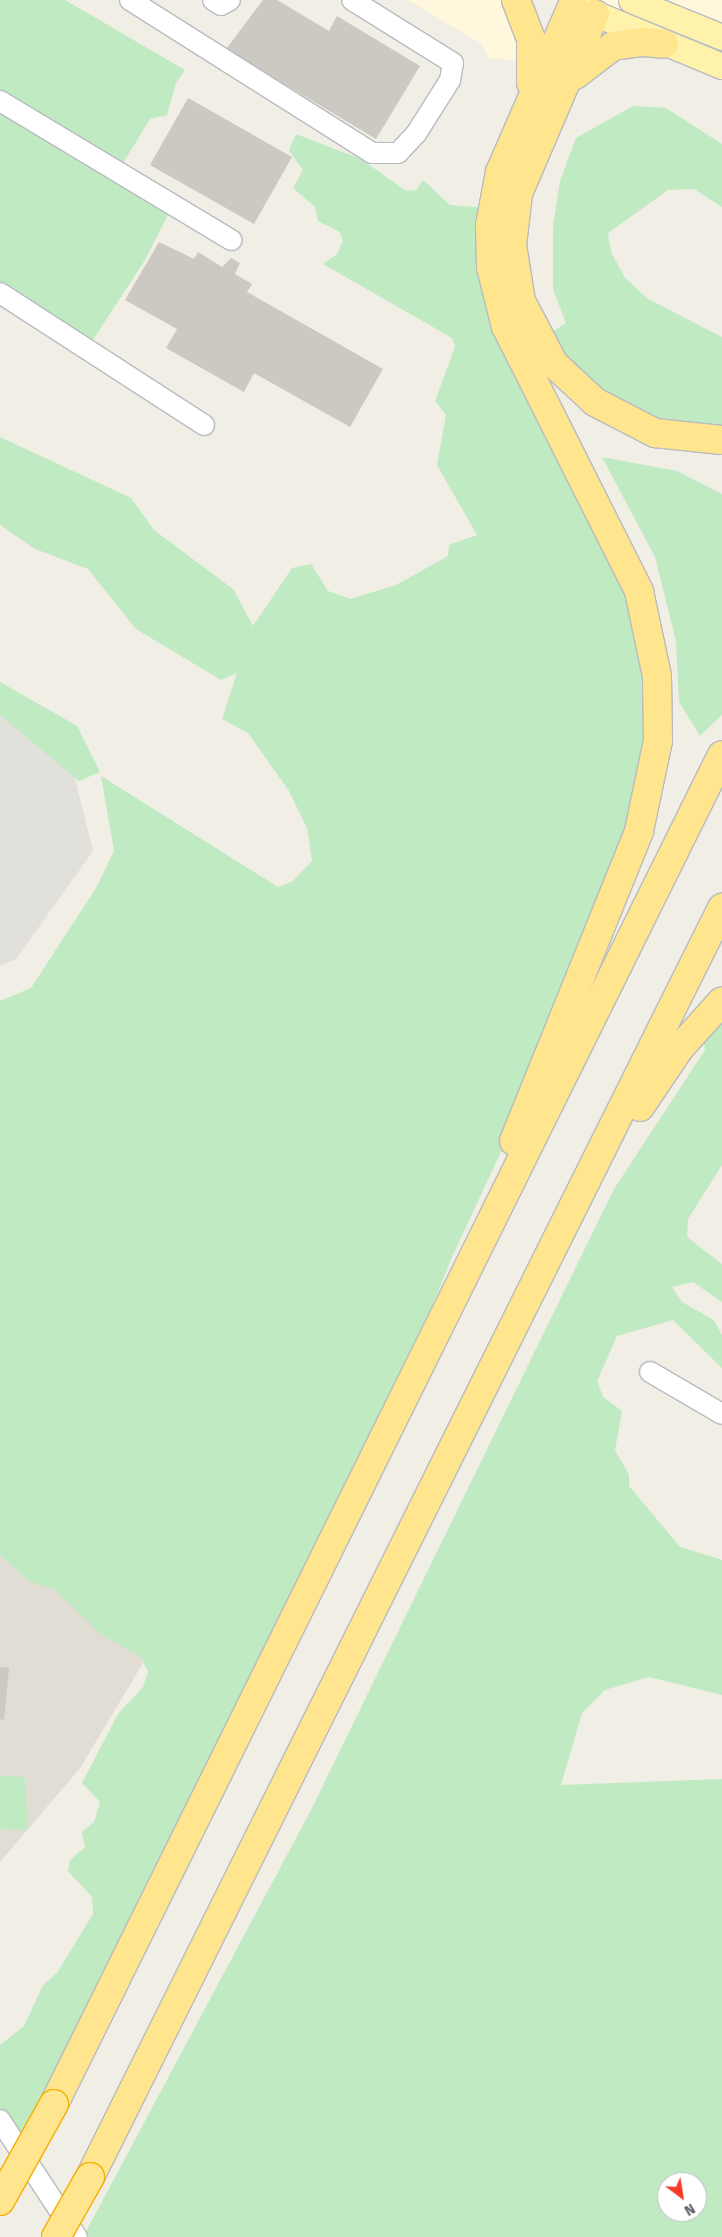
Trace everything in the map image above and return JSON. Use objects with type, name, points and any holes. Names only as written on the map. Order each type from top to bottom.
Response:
[{"type":"highway","points":[[467,1271],[536,1084],[639,831],[658,741],[657,676],[639,591],[614,534],[515,346],[494,287],[489,246],[492,207],[522,119],[533,61],[528,29],[516,0]]},
{"type":"highway","points":[[522,119],[582,4]]},
{"type":"highway","points":[[564,90],[582,4]]},
{"type":"highway","points":[[664,44],[632,42],[606,50],[582,66],[564,90],[528,165],[514,210],[513,263],[528,319],[554,364],[606,410],[655,432],[722,440]]},
{"type":"highway","points":[[0,2201],[54,2104],[722,755]]},
{"type":"highway","points":[[56,2237],[90,2177],[722,908]]},
{"type":"highway","points":[[568,1218],[679,1049],[722,1001]]},
{"type":"main road","points":[[631,0],[722,37]]},
{"type":"main road","points":[[582,4],[664,44],[722,66]]},
{"type":"street","points":[[130,0],[372,152],[398,153],[416,134],[450,80],[453,63],[352,0]]},
{"type":"street","points":[[213,0],[221,5],[230,0]]},
{"type":"street","points":[[0,100],[232,240]]},
{"type":"street","points":[[0,293],[204,425]]},
{"type":"street","points":[[650,1372],[722,1414]]},
{"type":"street","points":[[0,2120],[77,2237]]},
{"type":"shaded area","points":[[408,0],[516,0],[527,61],[489,58],[482,44]]},
{"type":"shaded area","points":[[578,0],[722,0],[722,63]]},
{"type":"shaded area","points":[[0,711],[65,739],[93,851],[16,959],[0,966]]},
{"type":"shaded area","points":[[0,1528],[146,1658],[80,1768],[0,1862]]},
{"type":"green space","points":[[0,0],[65,0],[185,70],[176,83],[167,115],[150,119],[117,173],[172,207],[145,260],[87,349],[0,291]]},
{"type":"green space","points":[[633,106],[666,108],[722,144],[722,207],[694,189],[668,190],[608,233],[611,252],[625,278],[648,299],[722,337],[722,435],[631,420],[541,339],[566,323],[553,289],[553,226],[560,181],[576,138]]},
{"type":"green space","points":[[296,134],[361,159],[406,191],[416,190],[423,180],[450,205],[489,208],[488,274],[633,573],[654,762],[534,1081],[452,1257],[384,1426],[24,2149],[0,2120],[0,2045],[24,2026],[43,1985],[57,1973],[93,1914],[92,1897],[68,1871],[70,1860],[85,1847],[82,1832],[94,1822],[100,1802],[82,1783],[118,1714],[143,1687],[148,1672],[141,1657],[102,1635],[55,1590],[29,1581],[0,1555],[0,1001],[31,988],[96,888],[114,851],[101,776],[278,887],[293,881],[312,861],[307,828],[289,791],[248,733],[222,719],[237,673],[221,680],[136,629],[88,569],[35,549],[0,525],[0,437],[131,498],[154,530],[233,589],[253,626],[292,568],[311,564],[328,591],[350,599],[396,585],[448,556],[449,545],[477,535],[437,465],[446,415],[435,401],[455,347],[452,338],[323,264],[337,254],[343,241],[340,232],[318,221],[315,207],[293,188],[303,170],[289,150]]},
{"type":"green space","points":[[602,457],[677,471],[722,494],[722,715],[700,736],[679,702],[676,641],[655,557]]},
{"type":"green space","points":[[0,682],[77,726],[100,772],[79,781],[0,715]]},
{"type":"green space","points":[[722,996],[722,1165],[688,1219],[687,1237],[722,1264],[722,1302],[693,1282],[672,1287],[682,1302],[714,1320],[722,1335],[722,1368],[673,1320],[617,1336],[597,1381],[603,1397],[622,1411],[615,1450],[629,1475],[629,1486],[680,1547],[722,1560],[722,1695],[649,1677],[605,1690],[582,1713],[561,1785],[722,1779],[722,2237],[83,2237],[310,1812],[614,1189],[705,1050],[699,1018]]},
{"type":"green space","points":[[0,1776],[25,1777],[28,1830],[0,1829]]},
{"type":"building","points":[[263,0],[277,0],[329,31],[337,16],[420,66],[376,139],[226,49]]},
{"type":"building","points":[[188,98],[292,157],[254,224],[150,165]]},
{"type":"building","points":[[159,242],[194,259],[198,252],[222,267],[231,258],[240,263],[235,274],[252,284],[247,292],[383,369],[350,427],[254,373],[244,392],[166,348],[177,329],[125,300]]},
{"type":"building","points":[[0,1667],[9,1668],[4,1720],[0,1719]]}]
